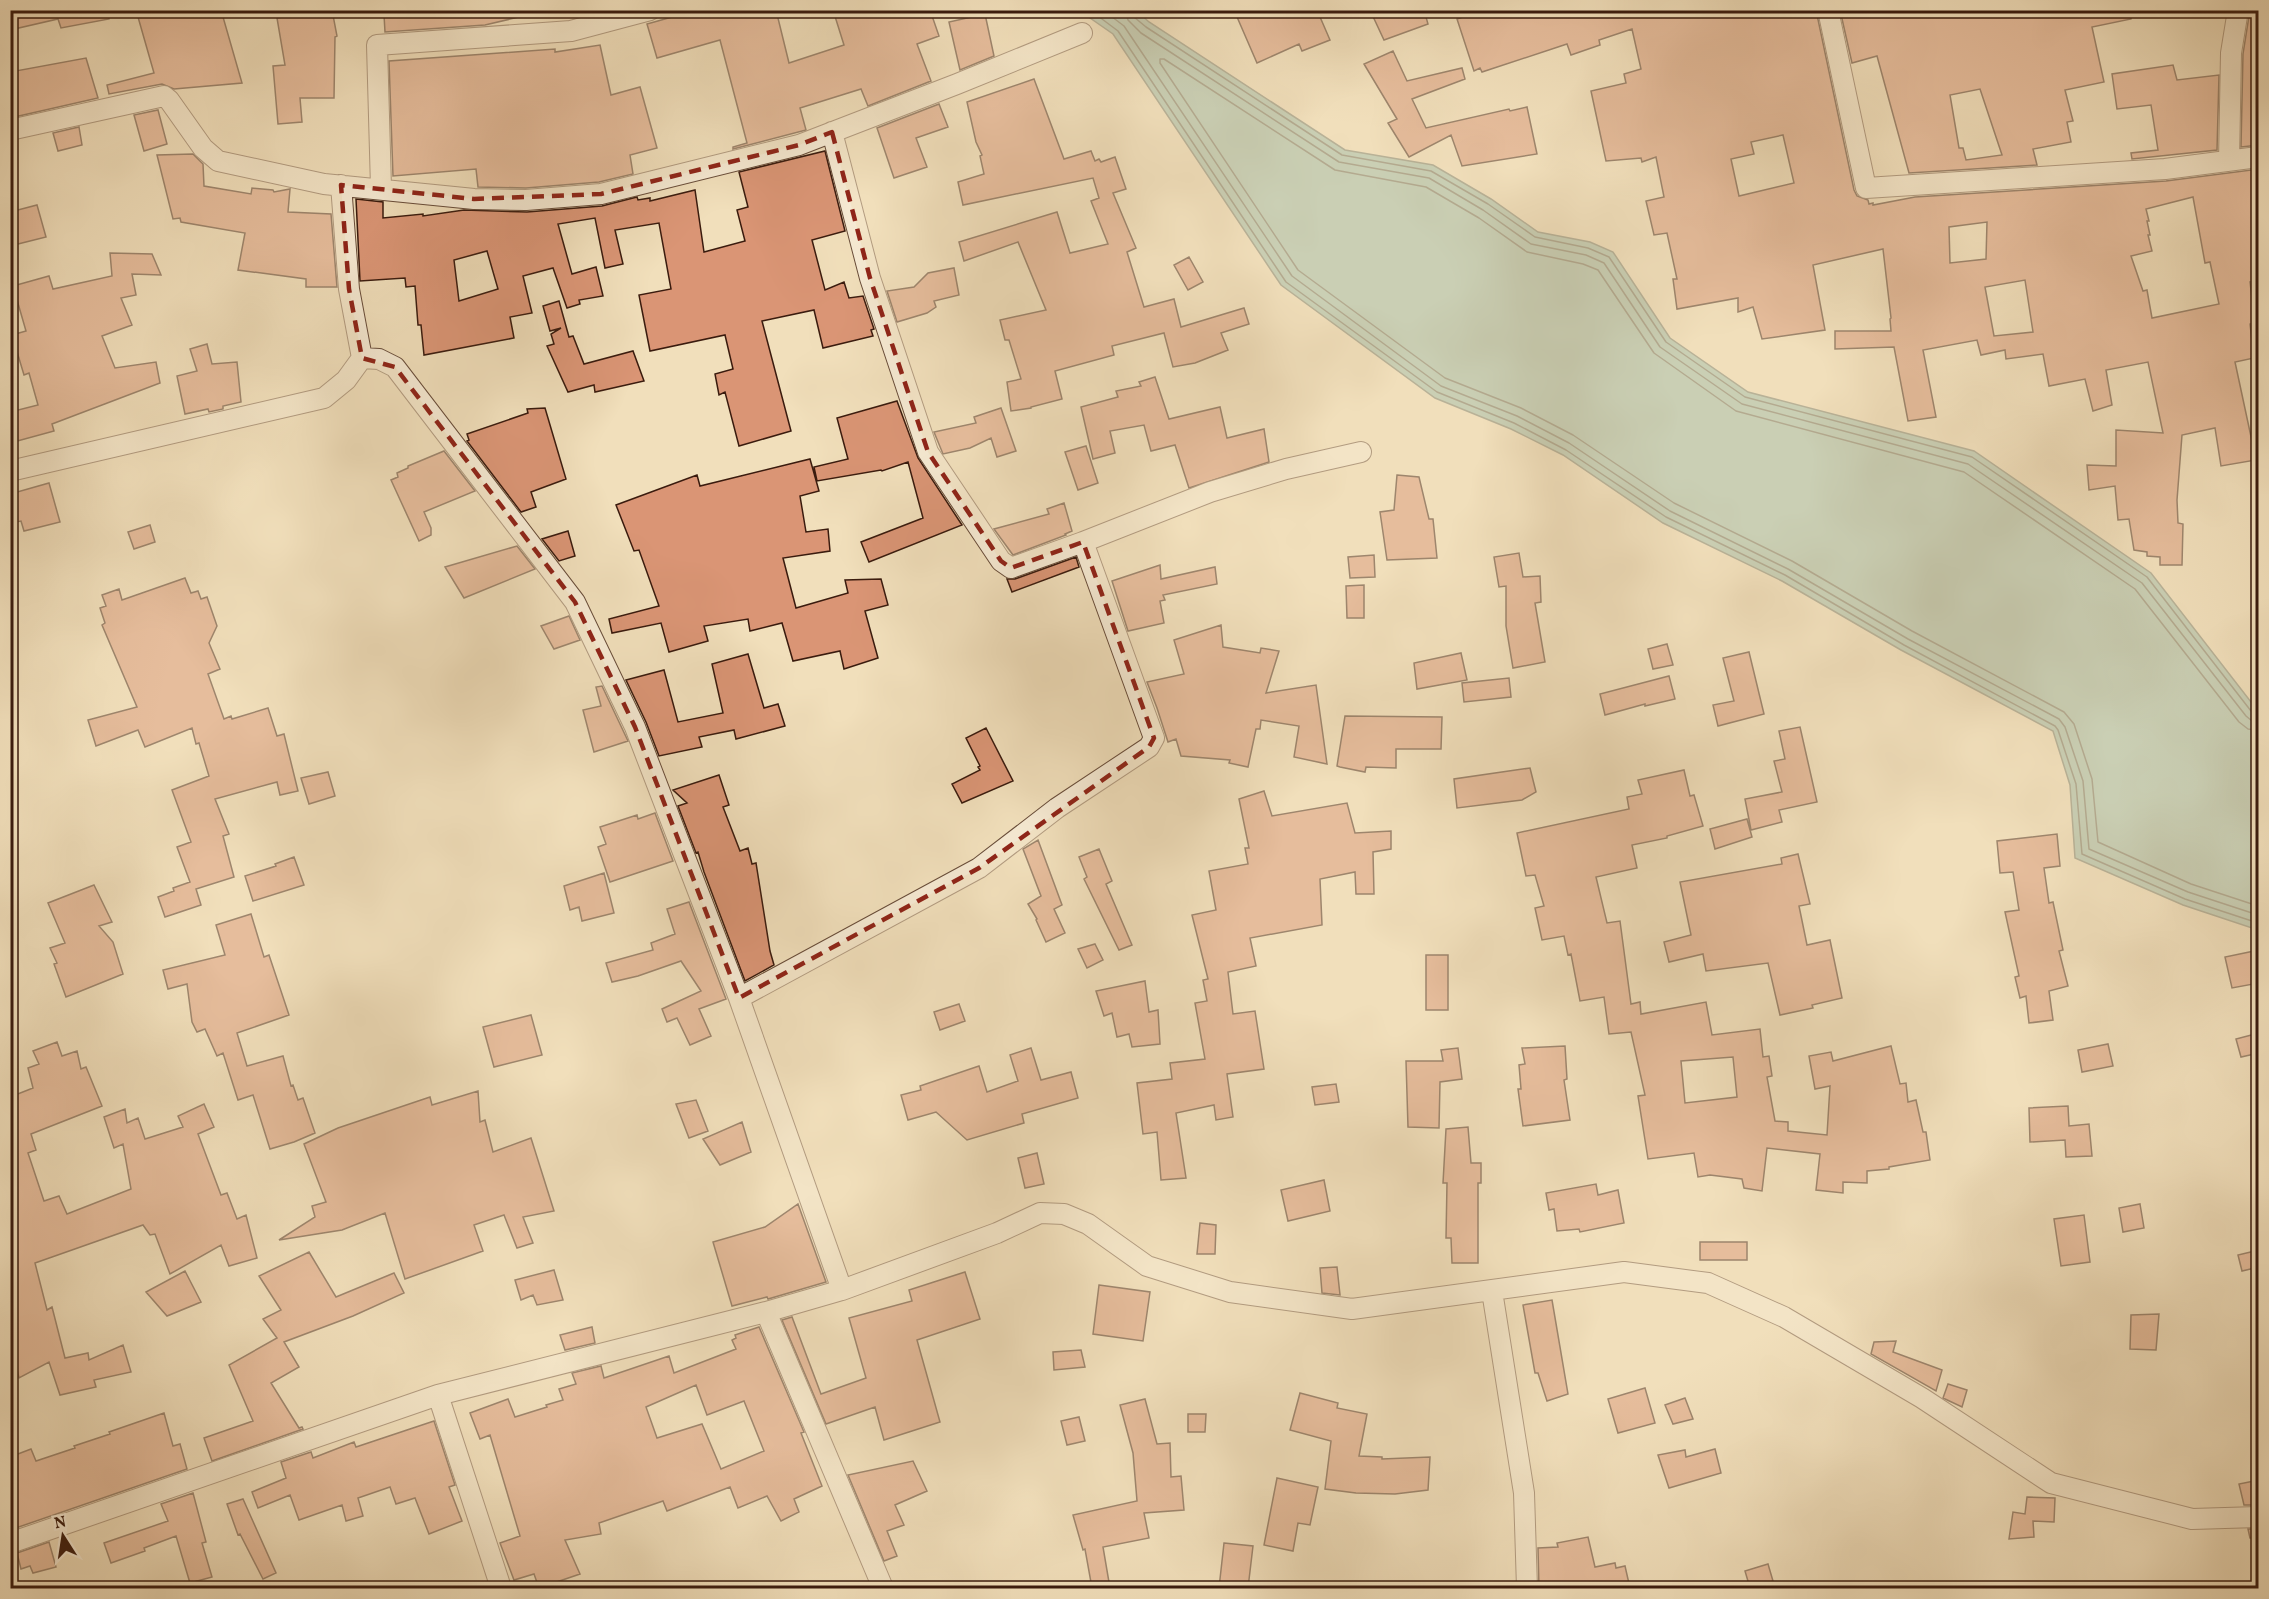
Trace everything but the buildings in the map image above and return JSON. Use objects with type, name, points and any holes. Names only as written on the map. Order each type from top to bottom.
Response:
[{"type":"street","points":[[381,188],[377,45],[572,31],[650,10]]},
{"type":"street","points":[[1828,10],[1866,188],[2165,169],[2259,157]]},
{"type":"street","points":[[2229,161],[2231,54],[2238,10]]},
{"type":"street","points":[[10,130],[164,96],[203,148],[218,161],[324,184],[474,198],[526,200],[601,194],[798,145],[1082,33]]},
{"type":"street","points":[[832,132],[870,278],[928,452],[1001,561],[1011,568],[1210,492],[1286,469],[1361,452]]},
{"type":"street","points":[[10,471],[324,398],[346,380],[362,358],[349,289],[341,185]]},
{"type":"street","points":[[362,358],[379,359],[395,367],[575,602],[635,727],[739,998],[842,1290]]},
{"type":"street","points":[[739,998],[980,868],[1057,808],[1149,747],[1154,738],[1152,730],[1083,542]]},
{"type":"street","points":[[10,1543],[438,1395],[842,1290],[997,1233],[1040,1213],[1064,1214],[1088,1224],[1147,1266],[1230,1292],[1352,1309],[1492,1292],[1624,1272],[1708,1282],[1784,1317],[1873,1369],[1922,1398],[2051,1483],[2192,1519],[2259,1516]]},
{"type":"street","points":[[1492,1292],[1524,1493],[1527,1588]]},
{"type":"street","points":[[766,1311],[882,1588]]},
{"type":"street","points":[[438,1395],[501,1588]]},
{"type":"highlighted area","points":[[832,132],[870,278],[928,452],[1001,561],[1011,568],[1083,542],[1154,738],[1149,747],[979,868],[739,998],[635,727],[575,602],[395,367],[362,358],[349,289],[341,185],[474,199],[601,194],[799,145]]},
{"type":"water","points":[[1080,11],[1137,11],[1149,22],[1345,150],[1433,165],[1491,199],[1538,232],[1590,242],[1613,252],[1670,338],[1748,392],[1974,451],[2151,573],[2258,711],[2258,930],[2183,905],[2075,858],[2070,785],[2053,731],[1901,650],[1782,581],[1663,523],[1563,455],[1511,429],[1435,398],[1281,285],[1113,34]]}]
